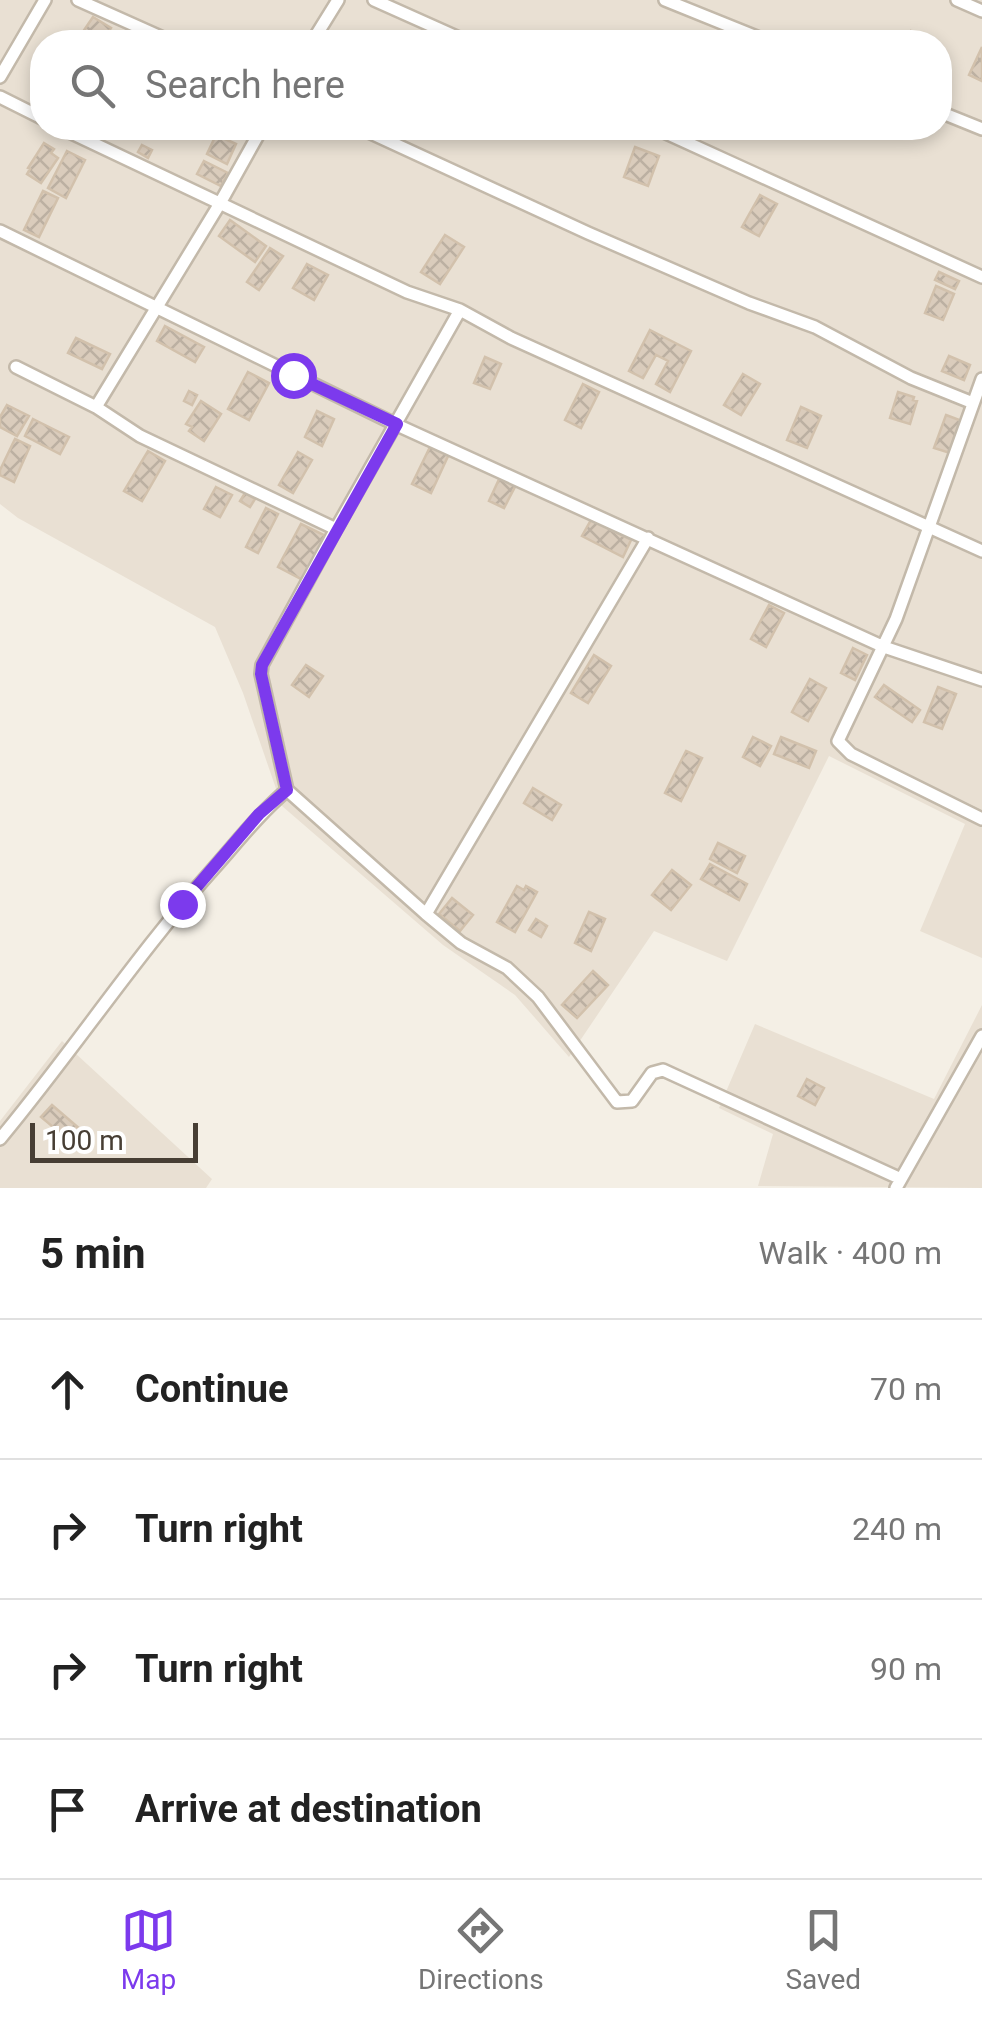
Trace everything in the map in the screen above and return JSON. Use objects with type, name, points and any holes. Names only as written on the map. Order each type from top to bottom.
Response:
[{"type":"street","points":[[0,77],[45,0]]},
{"type":"street","points":[[78,0],[145,30]]},
{"type":"street","points":[[319,30],[338,0]]},
{"type":"street","points":[[374,0],[441,30]]},
{"type":"street","points":[[665,0],[740,30]]},
{"type":"street","points":[[957,0],[982,11]]},
{"type":"street","points":[[0,98],[30,112]]},
{"type":"street","points":[[952,117],[982,129]]},
{"type":"street","points":[[86,140],[407,292],[460,310],[511,338],[982,551]]},
{"type":"street","points":[[96,407],[255,140]]},
{"type":"street","points":[[386,140],[588,233],[815,327],[911,378],[973,403]]},
{"type":"street","points":[[680,140],[982,277]]},
{"type":"street","points":[[0,231],[397,424],[884,647],[982,680]]},
{"type":"street","points":[[460,310],[262,665],[287,790],[460,944],[507,968],[538,997],[618,1102],[632,1100],[652,1072],[663,1070],[898,1184],[982,1036]]},
{"type":"street","points":[[16,367],[96,407],[140,436],[336,529]]},
{"type":"street","points":[[982,379],[884,647],[839,735],[842,747],[982,819]]},
{"type":"street","points":[[426,914],[648,538]]},
{"type":"street","points":[[0,1139],[47,1083],[161,927],[259,814],[287,790]]},
{"type":"shaded area","points":[[0,0],[982,0],[982,958],[920,931],[965,824],[829,756],[727,961],[654,931],[569,1057],[515,995],[443,945],[282,806],[243,693],[215,627],[18,518],[0,504]]},
{"type":"shaded area","points":[[982,1005],[982,1188],[758,1186],[773,1134],[719,1108],[755,1024],[934,1099]]},
{"type":"shaded area","points":[[62,1041],[212,1179],[206,1188],[0,1188],[0,1121]]},
{"type":"building","points":[[93,17],[111,28],[110,30],[84,30]]},
{"type":"building","points":[[982,47],[982,81],[969,75]]},
{"type":"building","points":[[214,140],[236,144],[227,164],[207,154]]},
{"type":"building","points":[[44,143],[54,149],[51,153],[58,158],[41,183],[27,174]]},
{"type":"building","points":[[142,145],[152,150],[148,158],[138,152]]},
{"type":"building","points":[[635,147],[659,156],[648,186],[624,177]]},
{"type":"building","points":[[67,151],[85,160],[66,198],[48,188]]},
{"type":"building","points":[[204,161],[228,173],[221,186],[197,174]]},
{"type":"building","points":[[43,191],[58,198],[39,237],[24,230]]},
{"type":"building","points":[[760,195],[777,204],[759,236],[742,227]]},
{"type":"building","points":[[230,220],[266,246],[255,262],[219,236]]},
{"type":"building","points":[[445,235],[464,247],[440,284],[421,272]]},
{"type":"building","points":[[270,248],[283,256],[259,290],[247,282]]},
{"type":"building","points":[[307,264],[328,275],[314,300],[293,288]]},
{"type":"building","points":[[939,272],[959,281],[955,289],[935,280]]},
{"type":"building","points":[[936,286],[954,294],[943,320],[925,313]]},
{"type":"building","points":[[165,326],[204,347],[195,362],[157,341]]},
{"type":"building","points":[[650,330],[691,351],[670,392],[656,384],[668,361],[656,355],[643,378],[629,371]]},
{"type":"building","points":[[76,338],[110,354],[102,369],[68,353]]},
{"type":"building","points":[[949,356],[970,365],[964,380],[942,371]]},
{"type":"building","points":[[485,357],[501,364],[490,389],[474,383]]},
{"type":"building","points":[[248,372],[269,383],[249,420],[228,409]]},
{"type":"building","points":[[743,374],[760,384],[741,415],[724,405]]},
{"type":"building","points":[[583,384],[599,392],[581,428],[565,420]]},
{"type":"building","points":[[189,391],[197,395],[192,405],[184,401]]},
{"type":"building","points":[[898,392],[917,401],[910,424],[890,418]]},
{"type":"building","points":[[201,401],[221,414],[204,441],[189,431],[192,427],[186,424]]},
{"type":"building","points":[[7,405],[29,416],[17,436],[0,427],[0,417]]},
{"type":"building","points":[[801,407],[821,416],[807,448],[787,440]]},
{"type":"building","points":[[317,411],[334,419],[322,446],[305,437]]},
{"type":"building","points":[[946,415],[962,421],[950,453],[934,448]]},
{"type":"building","points":[[33,419],[69,437],[60,454],[25,436]]},
{"type":"building","points":[[15,439],[30,446],[14,482],[0,475],[0,470]]},
{"type":"building","points":[[431,445],[449,454],[431,493],[412,484]]},
{"type":"building","points":[[148,451],[165,461],[142,501],[124,491]]},
{"type":"building","points":[[298,452],[312,460],[293,493],[279,485]]},
{"type":"building","points":[[501,475],[517,483],[504,508],[489,501]]},
{"type":"building","points":[[216,487],[232,495],[220,517],[204,509]]},
{"type":"building","points":[[245,493],[255,499],[250,507],[240,501]]},
{"type":"building","points":[[266,508],[278,514],[258,553],[246,547]]},
{"type":"building","points":[[591,520],[631,540],[623,557],[582,536]]},
{"type":"building","points":[[301,524],[326,536],[303,580],[278,567]]},
{"type":"building","points":[[769,605],[784,613],[766,647],[751,639]]},
{"type":"building","points":[[853,648],[867,655],[855,680],[841,673]]},
{"type":"building","points":[[594,655],[611,666],[588,703],[571,693]]},
{"type":"building","points":[[306,665],[323,676],[309,697],[292,685]]},
{"type":"building","points":[[810,679],[826,688],[808,721],[792,712]]},
{"type":"building","points":[[884,685],[920,710],[912,722],[875,697]]},
{"type":"building","points":[[938,687],[956,694],[942,729],[924,722]]},
{"type":"building","points":[[753,737],[771,746],[760,766],[743,757]]},
{"type":"building","points":[[781,737],[816,751],[809,768],[774,754]]},
{"type":"building","points":[[686,751],[702,758],[681,801],[665,793]]},
{"type":"building","points":[[533,788],[561,805],[552,820],[524,803]]},
{"type":"building","points":[[718,843],[745,856],[737,873],[710,859]]},
{"type":"building","points":[[710,864],[747,884],[739,900],[701,879]]},
{"type":"building","points":[[672,870],[691,885],[671,910],[652,895]]},
{"type":"building","points":[[517,886],[537,892],[515,932],[497,922]]},
{"type":"building","points":[[452,898],[473,915],[460,931],[439,914]]},
{"type":"building","points":[[589,912],[605,919],[591,951],[575,943]]},
{"type":"building","points":[[536,919],[547,926],[541,937],[529,930]]},
{"type":"building","points":[[593,971],[608,985],[577,1018],[562,1005]]},
{"type":"building","points":[[807,1079],[824,1088],[815,1105],[798,1096]]},
{"type":"building","points":[[52,1105],[81,1130],[71,1142],[41,1117]]},
{"type":"route","points":[[182,904],[259,814],[287,790],[262,665],[397,424],[293,375]]}]
